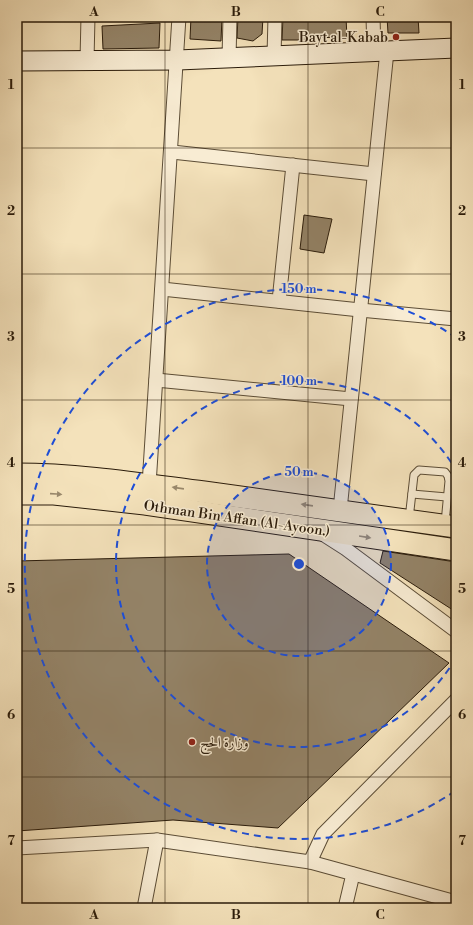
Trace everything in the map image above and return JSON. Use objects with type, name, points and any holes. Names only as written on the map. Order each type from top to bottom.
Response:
[{"type":"main road","name":"Othman Bin Affan (Al-Ayoon.)","points":[[17,474],[54,474],[150,485],[450,526]]},
{"type":"main road","name":"Othman Bin Affan (Al-Ayoon.)","points":[[17,494],[54,494],[145,504],[456,550]]},
{"type":"street","points":[[87,60],[88,17]]},
{"type":"street","points":[[150,485],[178,60],[179,17]]},
{"type":"street","points":[[229,58],[230,17]]},
{"type":"street","points":[[274,56],[275,17]]},
{"type":"street","points":[[340,510],[374,174],[380,51],[373,17]]},
{"type":"street","points":[[17,61],[178,60],[456,48]]},
{"type":"street","points":[[172,152],[374,174]]},
{"type":"street","points":[[279,301],[293,165]]},
{"type":"street","points":[[162,289],[456,319]]},
{"type":"street","points":[[156,380],[352,399]]},
{"type":"street","points":[[315,529],[346,549],[456,632]]},
{"type":"street","points":[[310,862],[322,834],[456,700]]},
{"type":"street","points":[[144,908],[157,840]]},
{"type":"street","points":[[17,848],[157,840],[310,862],[456,902]]},
{"type":"street","points":[[345,908],[353,874]]},
{"type":"lane","points":[[408,520],[414,474],[419,470],[445,472],[448,476],[447,497],[450,526]]},
{"type":"lane","points":[[412,494],[447,497]]},
{"type":"building","points":[[191,17],[222,17],[221,41],[190,39]]},
{"type":"building","points":[[238,17],[263,17],[262,34],[253,41],[237,38]]},
{"type":"building","points":[[283,17],[346,17],[347,38],[310,37],[310,40],[282,40]]},
{"type":"building","points":[[387,17],[418,17],[419,33],[388,33]]},
{"type":"building","points":[[160,23],[159,48],[103,49],[102,26]]},
{"type":"building","points":[[304,215],[332,219],[324,253],[300,249]]},
{"type":"building","points":[[383,551],[456,562],[456,612],[380,563]]},
{"type":"building","name":"وزارة الحج","points":[[289,554],[449,663],[278,828],[173,820],[17,831],[17,561]]},
{"type":"place","name":"Bayt al-Kabab","points":[[396,37]]},
{"type":"place","name":"وزارة الحج","points":[[192,742]]}]
